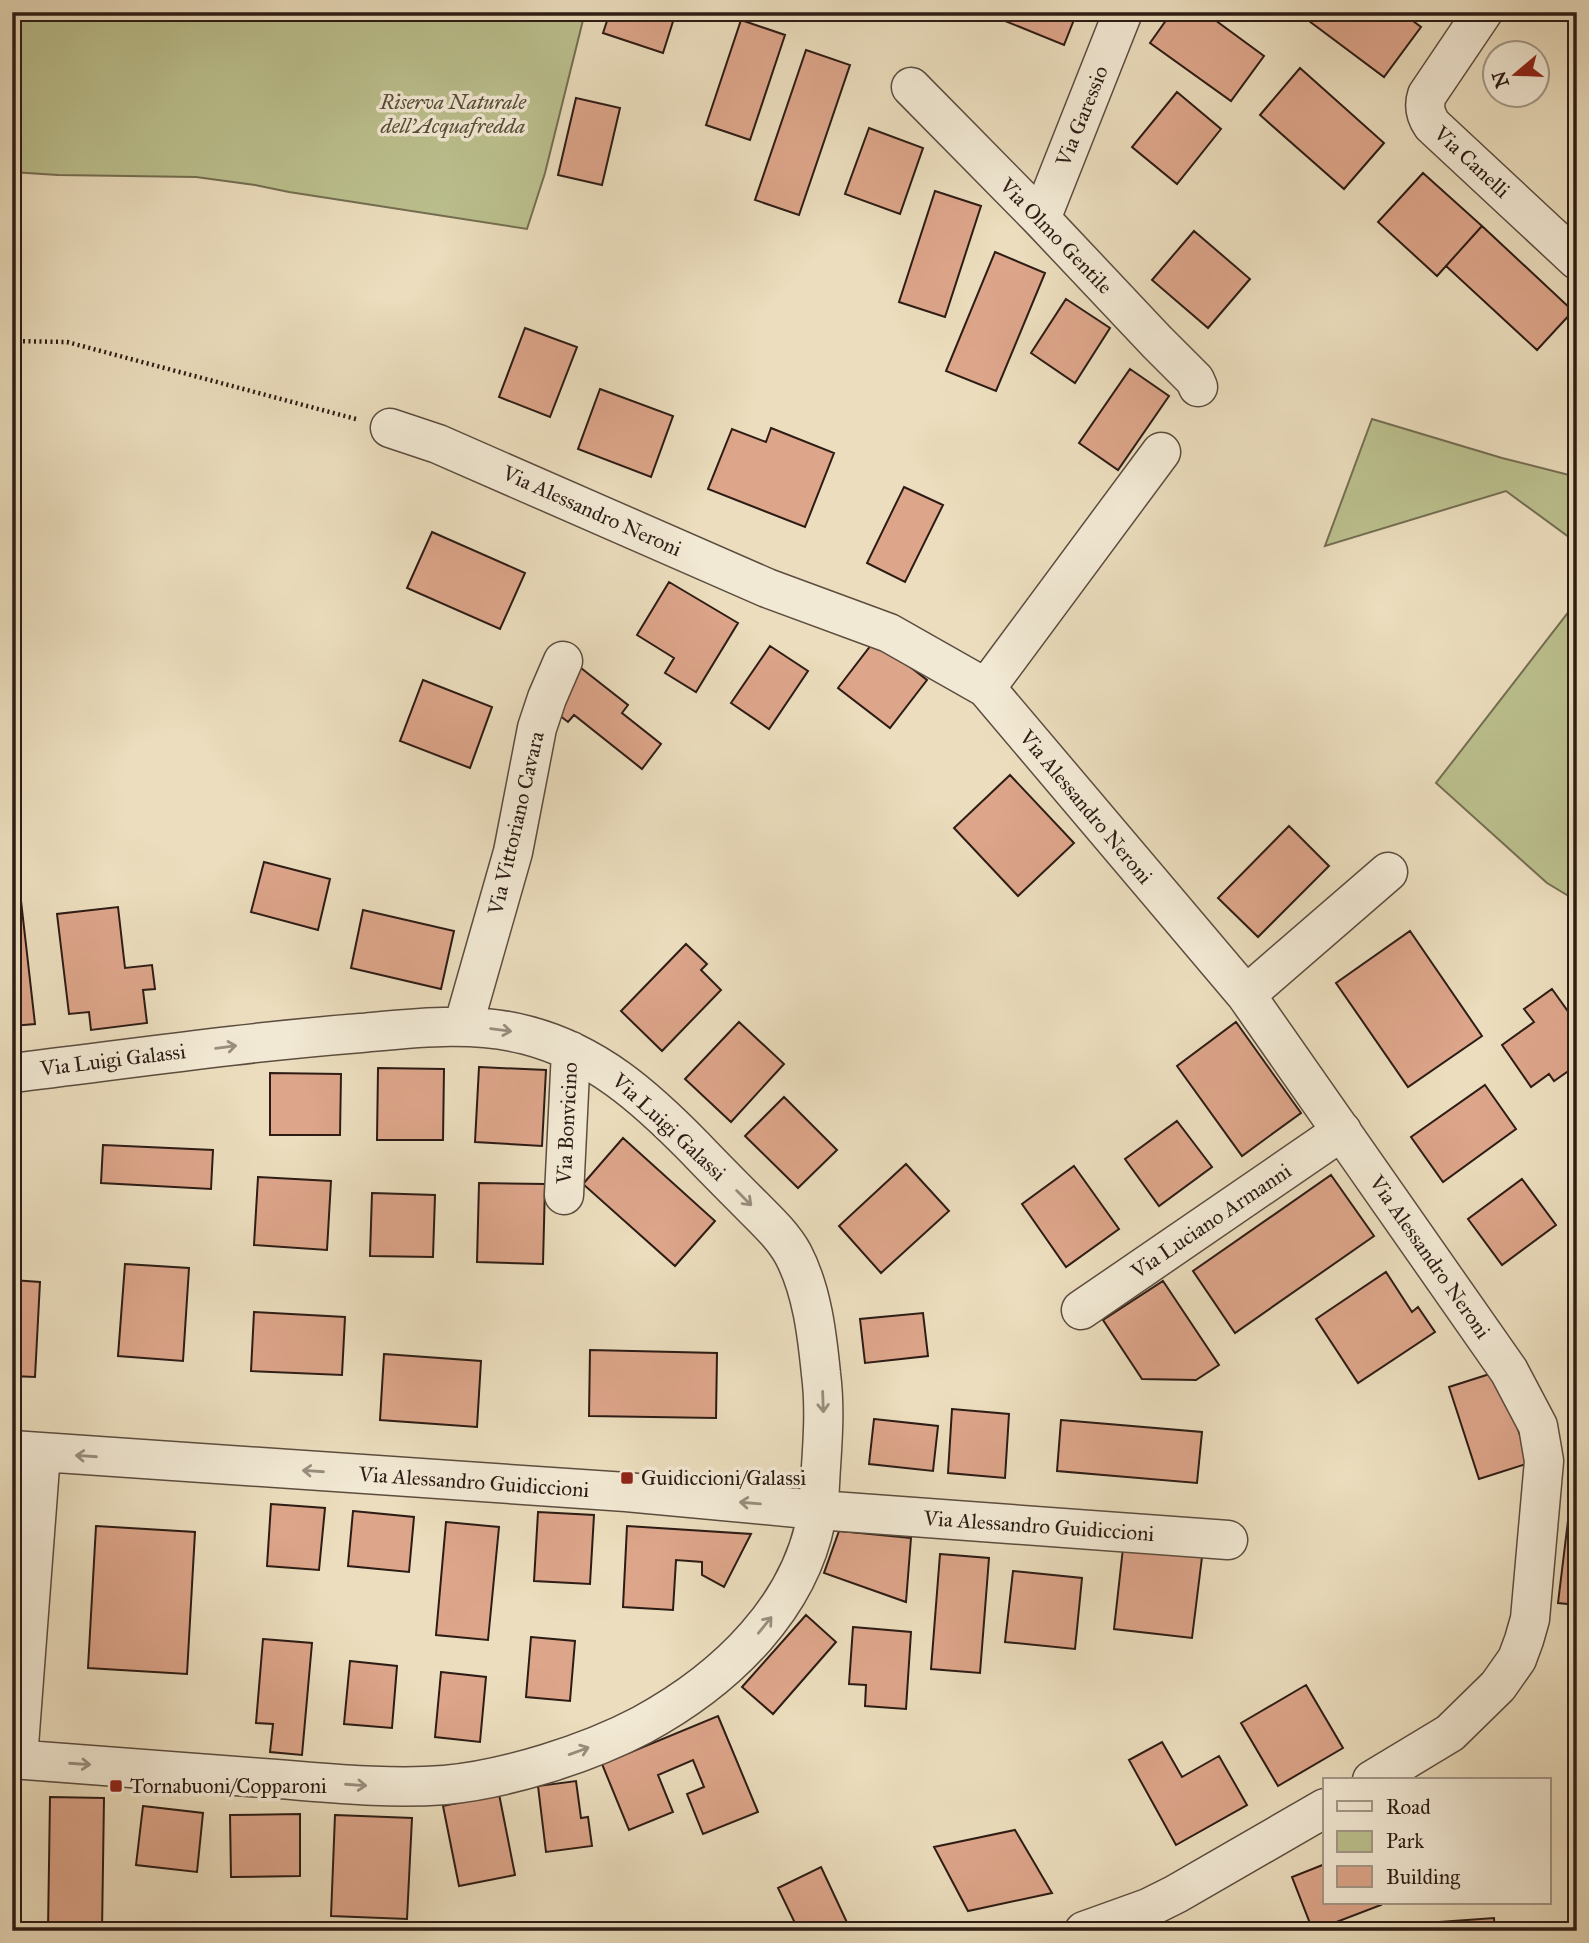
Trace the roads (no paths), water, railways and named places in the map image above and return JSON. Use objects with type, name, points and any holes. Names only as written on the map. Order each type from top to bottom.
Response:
[{"type":"street","name":"Via Garessio","points":[[1041,219],[1123,12]]},
{"type":"street","name":"Via Canelli","points":[[1483,12],[1427,96],[1426,115],[1432,125],[1577,260]]},
{"type":"street","name":"Via Olmo Gentile","points":[[911,87],[1041,219],[1195,380],[1198,387]]},
{"type":"street","name":"Via Alessandro Neroni","points":[[390,428],[451,450],[768,588],[889,633],[986,688],[1246,995],[1509,1371],[1538,1426],[1544,1461],[1530,1619],[1517,1659],[1498,1686],[1450,1733],[1375,1778]]},
{"type":"street","points":[[986,688],[1161,452]]},
{"type":"street","name":"Via Vittoriano Cavara","points":[[463,1027],[513,852],[537,728],[563,661]]},
{"type":"street","points":[[1246,995],[1388,872]]},
{"type":"street","name":"Via Luigi Galassi","points":[[12,1073],[321,1036],[463,1027],[522,1034],[571,1051],[613,1074],[664,1116],[759,1213],[792,1252],[815,1322],[823,1388],[824,1431],[818,1510],[804,1556],[789,1589],[770,1619],[732,1660],[698,1688],[642,1724],[587,1748],[484,1780],[444,1785],[368,1786],[15,1759]]},
{"type":"street","name":"Via Bonvicino","points":[[564,1195],[571,1051]]},
{"type":"street","name":"Via Luciano Armanni","points":[[1081,1310],[1342,1131]]},
{"type":"street","points":[[15,1759],[27,1452]]},
{"type":"street","name":"Via Alessandro Guidiccioni","points":[[27,1452],[626,1492],[818,1510],[1228,1540]]},
{"type":"street","points":[[1084,1931],[1148,1908],[1176,1894],[1323,1809]]},
{"type":"place","name":"Guidiccioni/Galassi","points":[[627,1478]]},
{"type":"place","name":"Tornabuoni/Copparoni","points":[[116,1786]]},
{"type":"park label","name":"Riserva Naturale dell'Acquafredda","points":[[453,114]]}]
